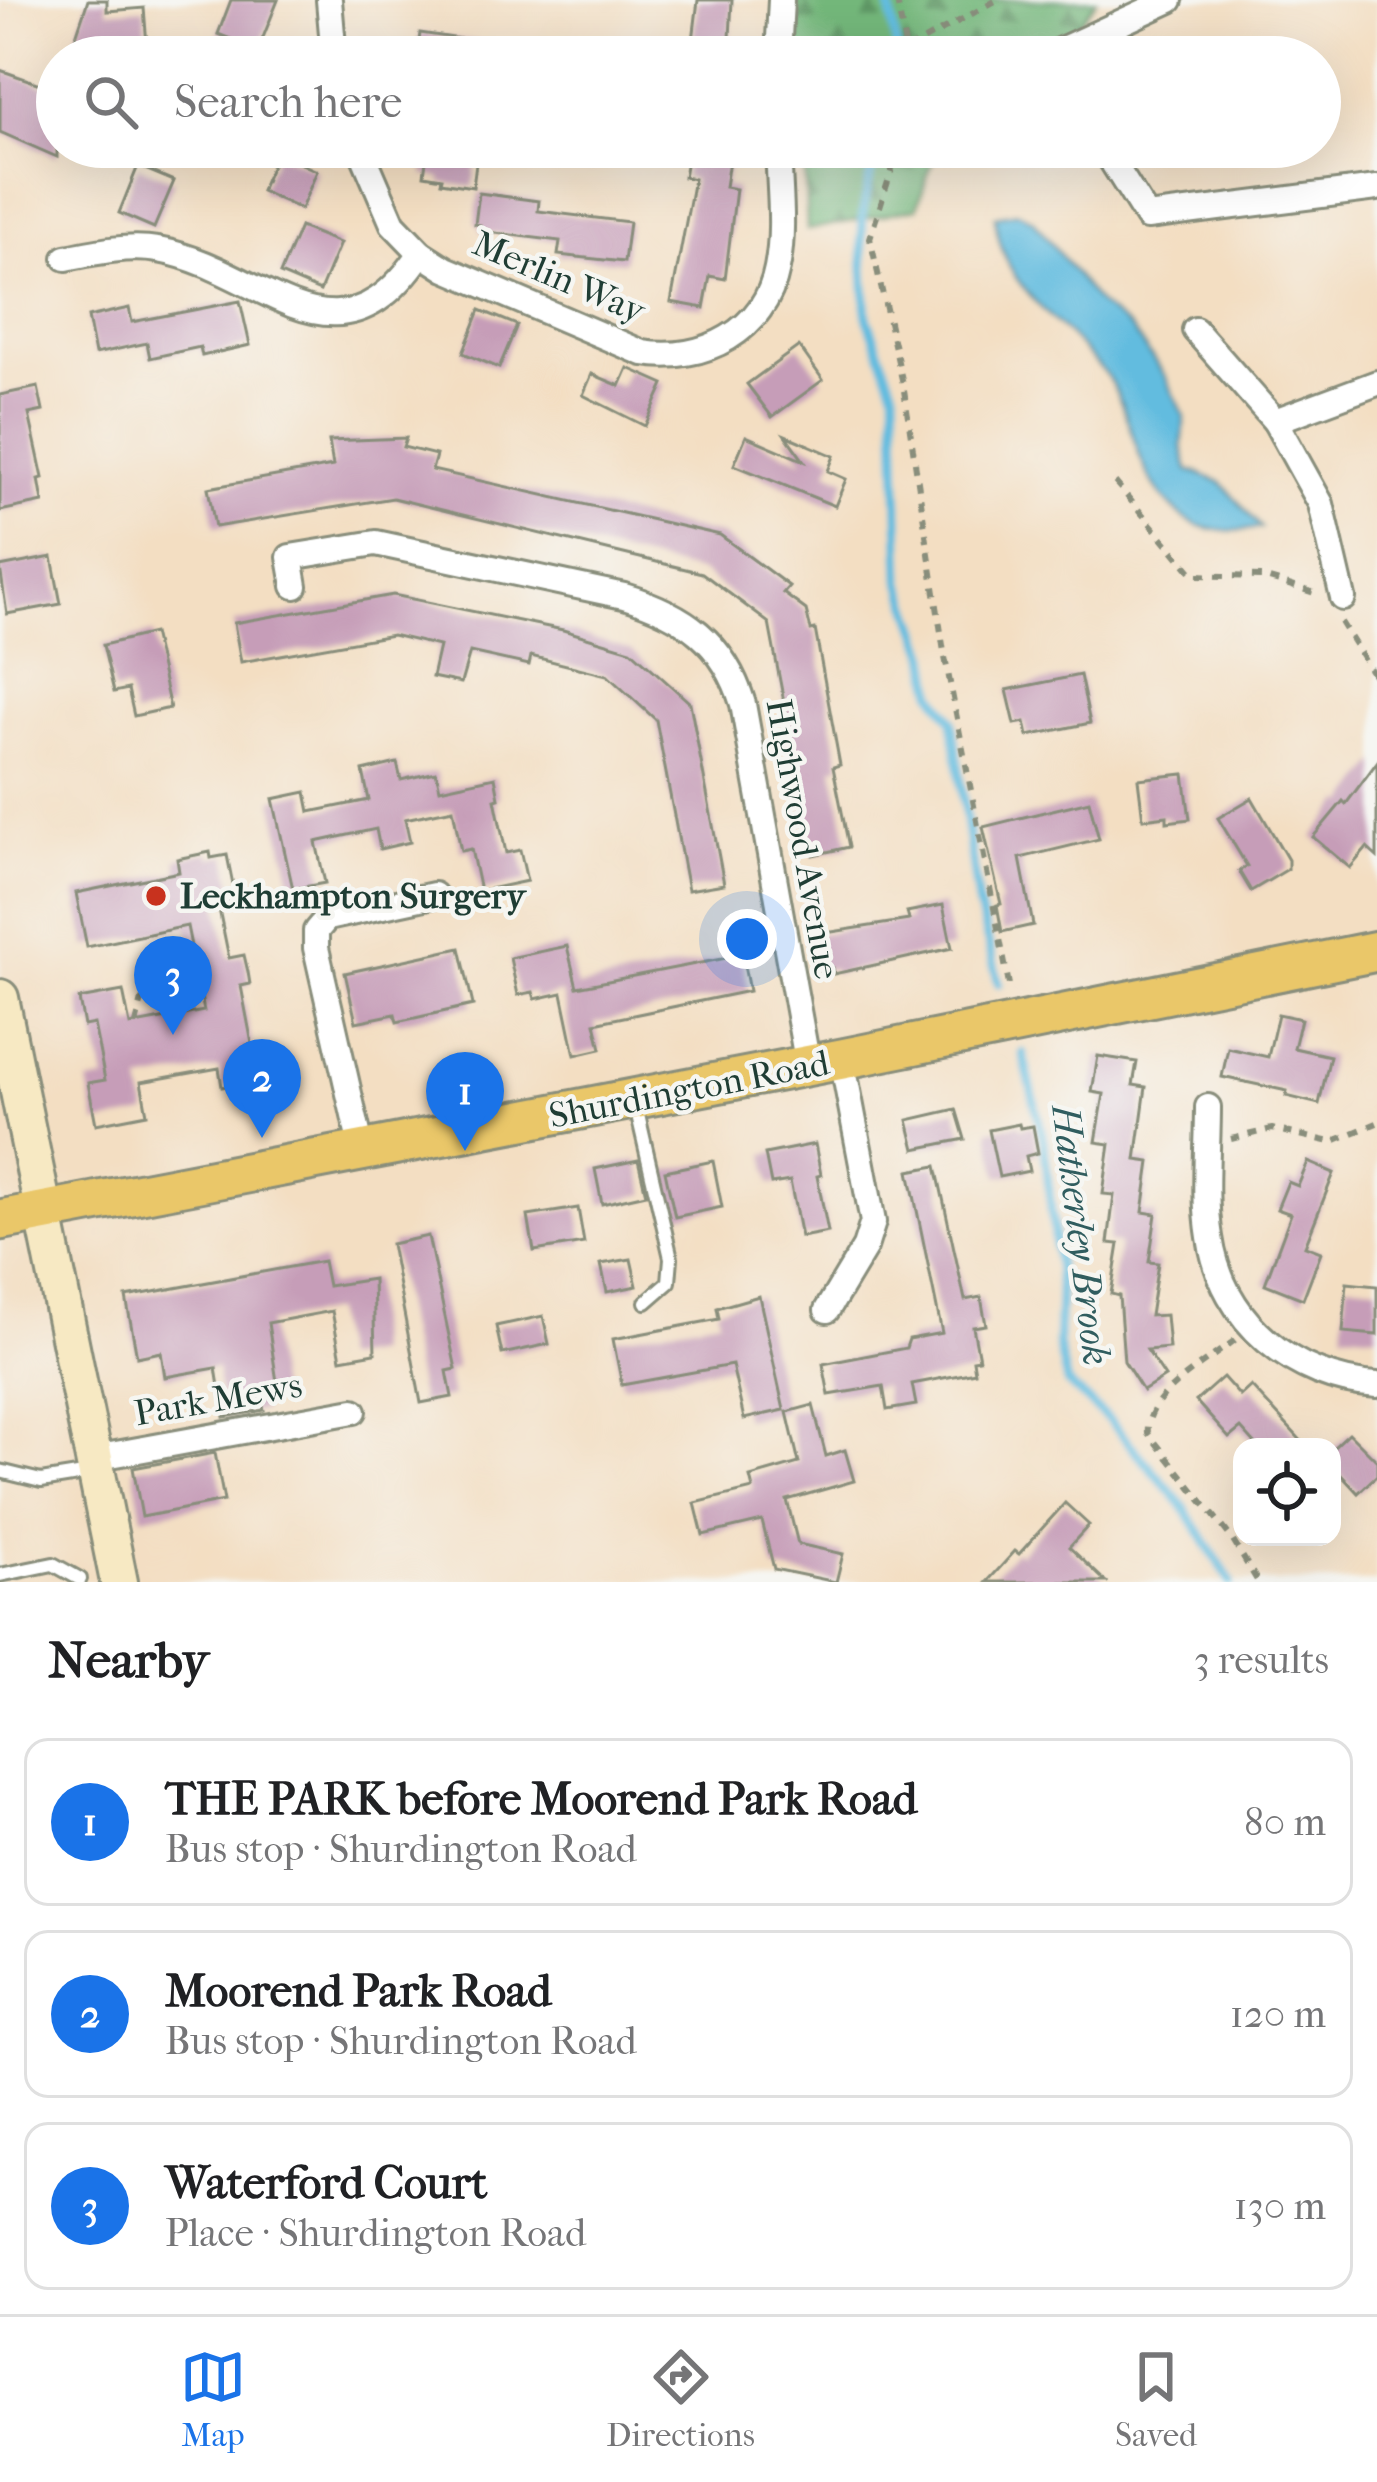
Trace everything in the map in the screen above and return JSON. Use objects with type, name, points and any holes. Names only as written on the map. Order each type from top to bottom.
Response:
[{"type":"main road","name":"Shurdington Road","points":[[0,1220],[825,1063],[1377,951]]},
{"type":"street","points":[[329,0],[332,36]]},
{"type":"street","points":[[779,36],[781,0]]},
{"type":"street","points":[[1092,36],[1171,0]]},
{"type":"street","name":"Merlin Way","points":[[369,168],[393,224],[421,253],[644,353],[676,356],[734,336],[771,289],[779,250],[778,168]]},
{"type":"street","points":[[1116,168],[1147,217],[1377,188]]},
{"type":"street","points":[[65,260],[101,251],[164,251],[330,315],[375,303],[421,253]]},
{"type":"street","points":[[1195,330],[1275,421],[1321,504],[1335,603]]},
{"type":"street","points":[[1275,421],[1377,383]]},
{"type":"street","name":"Highwood Avenue","points":[[295,586],[288,545],[406,547],[645,602],[683,619],[716,646],[743,704],[825,1063],[873,1222],[866,1247],[827,1310]]},
{"type":"street","points":[[362,1151],[316,931],[327,917],[434,895]]},
{"type":"street","points":[[0,998],[118,1575]]},
{"type":"street","points":[[1208,1107],[1208,1216],[1215,1264],[1237,1307],[1279,1352],[1311,1370],[1377,1385]]},
{"type":"street","name":"Park Mews","points":[[96,1465],[354,1411]]},
{"type":"lane","points":[[635,1099],[671,1272],[662,1291],[646,1302]]},
{"type":"lane","points":[[0,1471],[41,1481],[96,1465]]},
{"type":"lane","points":[[0,1575],[53,1564],[78,1580],[85,1574],[118,1575]]},
{"type":"path","points":[[897,0],[904,36]]},
{"type":"path","points":[[937,36],[997,0]]},
{"type":"path","points":[[892,168],[870,238],[903,384],[944,652],[1017,1025]]},
{"type":"path","points":[[1115,482],[1194,575],[1263,577],[1335,603],[1377,680]]},
{"type":"path","points":[[136,1024],[148,972]]},
{"type":"path","points":[[1208,1145],[1272,1129],[1331,1142],[1377,1123]]},
{"type":"path","points":[[1252,1327],[1154,1405],[1147,1424],[1148,1433],[1229,1536],[1258,1582]]},
{"type":"green space","points":[[797,0],[1097,0],[1070,36],[798,36]]},
{"type":"green space","points":[[805,168],[930,168],[917,208],[807,230]]},
{"type":"water","points":[[1018,212],[1034,221],[1099,305],[1130,328],[1164,374],[1185,417],[1182,445],[1188,470],[1221,482],[1261,528],[1210,529],[1182,516],[1166,501],[1145,468],[1109,379],[1027,292],[1006,259],[995,216]]},
{"type":"building","points":[[88,0],[107,0],[107,11],[144,8],[146,36],[76,36]]},
{"type":"building","points":[[231,0],[278,0],[264,36],[218,34]]},
{"type":"building","points":[[698,0],[732,0],[730,36],[694,36]]},
{"type":"building","points":[[0,70],[36,83],[36,148],[0,132]]},
{"type":"building","points":[[137,168],[174,181],[154,228],[119,213]]},
{"type":"building","points":[[271,168],[317,171],[301,209],[261,191]]},
{"type":"building","points":[[425,168],[475,168],[473,187],[424,175]]},
{"type":"building","points":[[686,168],[728,168],[725,187],[736,189],[725,279],[710,276],[704,308],[671,302],[694,179],[684,177]]},
{"type":"building","points":[[479,193],[539,201],[538,211],[629,222],[624,262],[558,255],[560,241],[479,231],[480,225],[475,224]]},
{"type":"building","points":[[300,227],[340,243],[320,291],[280,274]]},
{"type":"building","points":[[240,301],[250,345],[202,356],[200,347],[150,358],[147,343],[95,354],[88,317],[129,308],[132,322]]},
{"type":"building","points":[[480,310],[517,325],[499,368],[463,353]]},
{"type":"building","points":[[799,346],[823,380],[772,417],[747,384]]},
{"type":"building","points":[[628,368],[664,384],[645,426],[583,395],[592,374],[620,386]]},
{"type":"building","points":[[38,387],[43,411],[29,414],[43,478],[39,479],[43,502],[0,511],[0,395]]},
{"type":"building","points":[[785,435],[834,456],[828,471],[846,479],[835,506],[734,465],[746,436],[804,461]]},
{"type":"building","points":[[406,438],[403,447],[436,455],[432,470],[720,535],[789,586],[783,593],[806,610],[811,630],[815,629],[840,765],[833,767],[849,847],[813,855],[769,623],[702,573],[393,498],[215,527],[208,488],[333,466],[329,441]]},
{"type":"building","points":[[52,557],[61,604],[7,614],[0,567]]},
{"type":"building","points":[[393,595],[563,630],[631,650],[690,703],[724,884],[688,890],[656,720],[607,675],[531,656],[529,665],[470,652],[461,683],[432,677],[439,646],[392,635],[241,662],[234,623]]},
{"type":"building","points":[[153,633],[170,708],[134,716],[128,689],[114,692],[103,645]]},
{"type":"building","points":[[1080,675],[1090,723],[1028,736],[1025,722],[1015,724],[1007,690]]},
{"type":"building","points":[[1377,762],[1377,857],[1367,848],[1350,868],[1313,837],[1343,801],[1346,804]]},
{"type":"building","points":[[397,763],[401,780],[436,772],[440,789],[495,777],[506,853],[520,850],[527,881],[480,891],[471,849],[461,851],[453,809],[405,819],[410,842],[380,849],[376,829],[316,842],[325,883],[293,889],[273,799],[306,792],[310,812],[369,800],[363,771]]},
{"type":"building","points":[[1184,774],[1190,819],[1143,819],[1138,779]]},
{"type":"building","points":[[1252,798],[1288,860],[1288,869],[1251,891],[1239,871],[1247,866],[1218,818]]},
{"type":"building","points":[[1089,801],[1099,839],[1020,858],[1033,925],[1002,932],[997,905],[1001,904],[983,827]]},
{"type":"building","points":[[210,852],[211,858],[227,855],[236,900],[218,904],[229,958],[244,955],[248,972],[250,984],[241,986],[254,1081],[222,1087],[219,1068],[141,1082],[147,1114],[96,1124],[88,1083],[105,1080],[94,1024],[84,1026],[79,999],[123,991],[130,1025],[204,1011],[187,926],[87,947],[76,893],[179,872],[177,859]]},
{"type":"building","points":[[943,905],[952,948],[834,974],[833,968],[813,971],[806,936],[909,920],[907,912]]},
{"type":"building","points":[[567,946],[577,987],[742,955],[749,991],[595,1023],[601,1049],[575,1055],[562,993],[535,999],[533,992],[518,995],[510,958]]},
{"type":"building","points":[[460,948],[473,1005],[397,1022],[395,1014],[356,1022],[345,973]]},
{"type":"building","points":[[1278,1014],[1301,1019],[1294,1048],[1330,1056],[1319,1104],[1286,1096],[1287,1091],[1222,1077],[1228,1048],[1268,1057]]},
{"type":"building","points":[[1098,1056],[1137,1062],[1133,1085],[1146,1087],[1136,1160],[1150,1162],[1143,1212],[1156,1214],[1149,1262],[1158,1263],[1150,1316],[1166,1315],[1169,1348],[1147,1350],[1165,1377],[1143,1391],[1124,1361],[1119,1296],[1111,1294],[1119,1244],[1108,1243],[1114,1195],[1103,1194],[1110,1144],[1096,1142],[1104,1094],[1092,1092]]},
{"type":"building","points":[[956,1109],[965,1139],[915,1149],[908,1120]]},
{"type":"building","points":[[1019,1124],[1020,1128],[1033,1126],[1038,1153],[1026,1156],[1029,1171],[999,1177],[989,1130]]},
{"type":"building","points":[[815,1144],[828,1232],[801,1237],[790,1181],[771,1184],[765,1154]]},
{"type":"building","points":[[638,1160],[646,1194],[602,1204],[595,1169]]},
{"type":"building","points":[[713,1161],[722,1207],[675,1217],[665,1171]]},
{"type":"building","points":[[1308,1162],[1334,1173],[1305,1246],[1321,1252],[1303,1299],[1265,1284],[1291,1214],[1277,1209],[1288,1182],[1298,1186]]},
{"type":"building","points":[[936,1166],[965,1300],[981,1297],[986,1325],[973,1327],[979,1359],[973,1360],[975,1372],[912,1384],[916,1405],[887,1410],[883,1386],[829,1395],[823,1364],[906,1348],[909,1339],[942,1333],[909,1171]]},
{"type":"building","points":[[578,1208],[584,1243],[534,1251],[528,1216]]},
{"type":"building","points":[[428,1236],[456,1369],[447,1371],[452,1397],[421,1403],[391,1244]]},
{"type":"building","points":[[631,1259],[637,1286],[607,1292],[601,1264]]},
{"type":"building","points":[[323,1261],[328,1286],[373,1279],[375,1353],[341,1359],[332,1311],[268,1323],[279,1395],[261,1398],[264,1410],[224,1417],[216,1368],[165,1377],[161,1352],[137,1357],[126,1297]]},
{"type":"building","points":[[1347,1283],[1377,1286],[1377,1335],[1343,1332]]},
{"type":"building","points":[[759,1296],[784,1410],[744,1419],[732,1365],[622,1385],[613,1339],[719,1319],[717,1308]]},
{"type":"building","points":[[543,1316],[549,1344],[502,1354],[496,1326]]},
{"type":"building","points":[[1223,1377],[1240,1396],[1251,1386],[1299,1438],[1250,1438],[1241,1428],[1229,1438],[1196,1401]]},
{"type":"building","points":[[813,1405],[826,1456],[845,1450],[854,1481],[787,1500],[798,1544],[843,1554],[836,1582],[774,1569],[762,1521],[703,1535],[695,1503],[753,1489],[750,1477],[799,1463],[787,1412]]},
{"type":"building","points":[[1349,1433],[1377,1461],[1377,1475],[1358,1493],[1341,1475],[1341,1441]]},
{"type":"building","points":[[215,1453],[224,1501],[142,1517],[133,1468]]},
{"type":"building","points":[[1065,1503],[1089,1525],[1069,1547],[1106,1582],[987,1582],[1015,1551],[1019,1554]]},
{"type":"waterway","name":"Hatherley Brook","points":[[889,0],[895,36]]},
{"type":"waterway","name":"Hatherley Brook","points":[[872,168],[862,239],[867,317],[895,392],[901,580],[928,656],[934,693],[952,720],[978,904],[999,984]]},
{"type":"waterway","name":"Hatherley Brook","points":[[1023,1053],[1044,1142],[1060,1293],[1058,1344],[1067,1383],[1109,1420],[1181,1503],[1231,1582]]},
{"type":"place","name":"Leckhampton Surgery","points":[[156,896]]},
{"type":"place","name":"Waterford Court","points":[[173,1035]]},
{"type":"place","name":"Moorend Park Road","points":[[262,1138]]},
{"type":"place","name":"THE PARK before Moorend Park Road","points":[[465,1151]]}]
